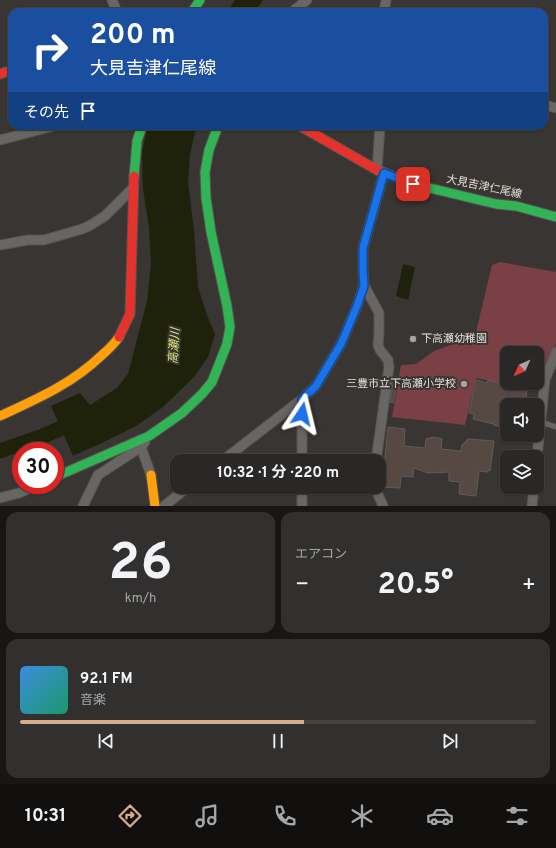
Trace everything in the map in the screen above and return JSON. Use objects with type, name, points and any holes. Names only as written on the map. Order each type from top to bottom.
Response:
[{"type":"street","points":[[297,8],[307,0]]},
{"type":"street","points":[[0,140],[38,130]]},
{"type":"street","points":[[0,416],[48,394],[67,383],[91,366],[115,343],[121,333],[130,314],[134,230],[133,188],[137,141],[141,130]]},
{"type":"street","points":[[64,474],[149,436],[182,413],[212,382],[224,356],[230,327],[228,306],[211,232],[206,198],[206,172],[209,150],[216,130]]},
{"type":"street","name":"大見吉津仁尾線","points":[[307,130],[380,172],[413,184],[496,204],[516,206],[556,217]]},
{"type":"street","points":[[231,454],[302,399],[316,386],[341,344],[364,286],[363,248],[380,172],[380,130]]},
{"type":"street","points":[[0,245],[28,240],[44,240],[86,227],[105,216],[133,188]]},
{"type":"street","points":[[364,286],[379,313],[378,345],[388,360],[389,367],[377,454]]},
{"type":"street","points":[[543,398],[545,380],[556,352]]},
{"type":"street","points":[[302,399],[302,454]]},
{"type":"street","points":[[83,506],[98,475],[141,447],[149,436]]},
{"type":"street","points":[[141,447],[151,475],[155,506]]},
{"type":"street","points":[[0,498],[15,494]]},
{"type":"street","points":[[164,506],[179,494]]},
{"type":"street","points":[[302,494],[302,506]]},
{"type":"street","points":[[378,494],[383,506]]},
{"type":"street","points":[[532,506],[533,494]]},
{"type":"lane","points":[[544,423],[556,427]]},
{"type":"shaded area","points":[[500,262],[556,272],[556,344],[544,373],[544,346],[500,346],[500,383],[476,378],[465,425],[392,417],[401,365],[416,364],[434,351],[475,336],[492,265]]},
{"type":"water","points":[[235,0],[263,0],[257,8],[230,8]]},
{"type":"water","points":[[147,130],[197,130],[190,154],[188,183],[194,231],[198,287],[215,334],[208,357],[194,377],[163,407],[136,426],[73,456],[51,406],[80,393],[90,405],[117,388],[128,374],[147,301],[151,263],[149,227],[143,189],[142,153]]},
{"type":"water","points":[[403,264],[415,267],[408,300],[396,296]]},
{"type":"building","points":[[476,380],[487,383],[488,380],[500,383],[500,390],[527,391],[526,397],[530,398],[500,398],[500,427],[473,419],[474,414],[469,413]]},
{"type":"building","points":[[393,382],[397,383],[393,403],[390,402]]},
{"type":"building","points":[[388,427],[405,429],[404,446],[425,448],[426,439],[434,437],[442,439],[441,449],[461,451],[462,445],[468,439],[494,441],[490,471],[479,471],[476,496],[459,494],[460,482],[449,481],[449,472],[428,473],[414,468],[413,477],[401,476],[400,488],[386,487],[385,454]]},
{"type":"waterway","name":"高瀬川","points":[[0,451],[43,436],[78,421]]},
{"type":"traffic: fast","points":[[195,8],[200,0]]},
{"type":"traffic: fast","points":[[134,176],[137,141],[141,130]]},
{"type":"traffic: fast","points":[[64,473],[149,436],[182,413],[212,382],[227,344],[230,327],[211,232],[206,198],[205,172],[209,150],[216,130]]},
{"type":"traffic: fast","points":[[385,173],[413,184],[496,204],[516,206],[556,217]]},
{"type":"traffic: slow","points":[[0,416],[41,397],[66,383],[91,365],[109,349],[119,337]]},
{"type":"traffic: slow","points":[[151,475],[155,506]]},
{"type":"traffic: jam","points":[[0,74],[8,71]]},
{"type":"traffic: jam","points":[[307,130],[377,170],[385,173]]},
{"type":"traffic: jam","points":[[119,337],[130,314],[134,176]]},
{"type":"place","name":"下高瀬幼稚園","points":[[413,339]]},
{"type":"place","name":"三豊市立下高瀬小学校","points":[[464,384]]},
{"type":"route","points":[[302,414],[302,399],[316,386],[341,344],[364,286],[363,248],[384,173],[413,184]]}]
